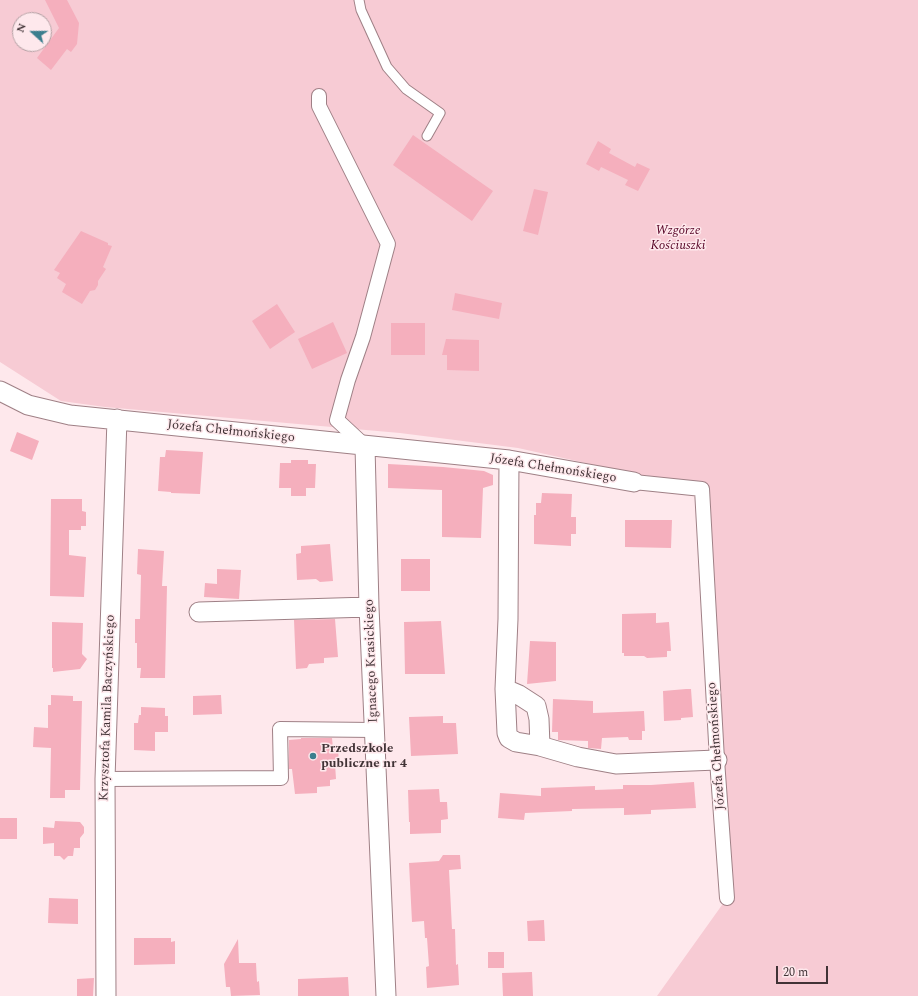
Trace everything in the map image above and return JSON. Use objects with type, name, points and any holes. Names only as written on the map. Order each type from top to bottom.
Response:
[{"type":"street","points":[[319,96],[319,106],[388,244],[363,337],[348,380],[337,420],[364,446]]},
{"type":"street","name":"Józefa Chełmońskiego","points":[[0,390],[28,405],[70,415],[509,460],[634,482],[702,489],[717,760],[727,898]]},
{"type":"street","name":"Krzysztofa Kamila Baczyńskiego","points":[[106,996],[105,779],[117,419]]},
{"type":"street","name":"Ignacego Krasickiego","points":[[364,446],[369,607],[386,996]]},
{"type":"street","points":[[509,460],[506,689],[507,732],[509,738],[516,742],[540,746],[578,757],[616,764],[717,760]]},
{"type":"street","points":[[199,612],[369,607]]},
{"type":"street","points":[[506,689],[536,706],[539,719],[540,746]]},
{"type":"street","points":[[105,779],[281,778],[280,729],[374,730]]},
{"type":"lane","points":[[359,0],[361,10],[387,67],[406,89],[440,113],[427,136]]},
{"type":"green space","name":"Wzgórze Kościuszki","points":[[0,0],[918,0],[918,996],[657,996],[727,898],[702,489],[685,481],[635,474],[518,448],[400,433],[105,407],[61,401],[0,362]]},
{"type":"building","points":[[45,0],[67,0],[79,23],[77,44],[71,52],[67,49],[51,70],[37,58],[41,52],[52,52],[52,38],[59,28]]},
{"type":"building","points":[[413,135],[493,191],[472,221],[393,165]]},
{"type":"building","points":[[598,141],[611,149],[609,153],[635,167],[637,163],[650,169],[638,191],[625,185],[628,180],[601,167],[599,171],[586,164]]},
{"type":"building","points":[[534,189],[548,192],[538,235],[523,231]]},
{"type":"building","points":[[81,231],[112,246],[103,267],[106,269],[98,281],[98,285],[95,290],[90,291],[82,304],[62,292],[66,284],[57,278],[60,273],[54,270]]},
{"type":"building","points":[[455,293],[502,303],[499,319],[452,310]]},
{"type":"building","points":[[277,304],[295,332],[270,349],[252,321]]},
{"type":"building","points":[[333,322],[347,353],[312,369],[298,339]]},
{"type":"building","points":[[391,323],[425,323],[425,355],[391,355]]},
{"type":"building","points":[[446,339],[479,340],[479,371],[447,370],[447,355],[442,355]]},
{"type":"building","points":[[17,432],[39,441],[32,460],[10,451]]},
{"type":"building","points":[[166,450],[203,452],[200,494],[158,491],[160,457],[165,457]]},
{"type":"building","points":[[291,460],[308,460],[308,464],[316,464],[315,488],[306,488],[306,496],[291,496],[291,488],[279,488],[280,463],[291,463]]},
{"type":"building","points":[[388,464],[484,471],[493,475],[493,485],[483,488],[481,538],[442,537],[442,490],[388,488]]},
{"type":"building","points":[[542,493],[572,494],[571,517],[576,517],[576,534],[571,534],[571,546],[534,544],[534,515],[536,515],[536,503],[541,503]]},
{"type":"building","points":[[51,499],[82,499],[82,511],[86,512],[86,526],[81,526],[81,530],[69,530],[69,555],[86,557],[84,597],[50,596]]},
{"type":"building","points":[[625,520],[672,520],[671,548],[625,547]]},
{"type":"building","points":[[330,544],[333,581],[320,582],[316,579],[297,580],[296,554],[301,553],[301,546]]},
{"type":"building","points":[[138,549],[164,551],[162,586],[167,586],[165,678],[140,678],[141,668],[137,668],[135,619],[140,619],[141,575],[137,574]]},
{"type":"building","points":[[401,559],[430,559],[430,591],[401,591]]},
{"type":"building","points":[[217,569],[241,570],[239,599],[204,597],[205,583],[217,584]]},
{"type":"building","points":[[656,613],[656,623],[669,622],[671,651],[667,651],[667,657],[647,658],[644,656],[624,656],[624,653],[622,653],[622,614]]},
{"type":"building","points":[[335,619],[338,657],[324,658],[324,663],[309,664],[307,668],[296,669],[294,620]]},
{"type":"building","points":[[441,621],[445,674],[405,674],[404,622]]},
{"type":"building","points":[[52,622],[83,623],[82,654],[87,659],[80,669],[53,672]]},
{"type":"building","points":[[530,641],[556,642],[556,681],[527,684]]},
{"type":"building","points":[[691,689],[693,717],[681,718],[681,720],[664,721],[663,691]]},
{"type":"building","points":[[51,695],[73,696],[73,701],[82,701],[80,790],[65,790],[65,798],[50,798],[51,748],[33,747],[34,727],[48,728],[48,705],[51,705]]},
{"type":"building","points":[[221,695],[222,714],[193,715],[193,696]]},
{"type":"building","points":[[553,699],[593,701],[593,713],[644,711],[645,731],[642,731],[642,740],[629,740],[628,737],[602,738],[601,749],[588,748],[588,741],[558,740],[558,732],[552,732]]},
{"type":"building","points":[[141,707],[165,708],[165,716],[168,716],[168,732],[155,732],[155,751],[134,750],[134,723],[138,723],[139,715],[141,715]]},
{"type":"building","points":[[443,716],[443,723],[456,723],[458,754],[411,756],[409,717]]},
{"type":"building","name":"Przedszkole publiczne nr 4","points":[[301,738],[332,738],[333,748],[338,748],[339,764],[335,764],[336,779],[330,780],[330,786],[317,787],[317,793],[295,794],[292,769],[289,769],[289,740]]},
{"type":"building","points":[[694,782],[696,808],[651,810],[651,814],[624,815],[624,808],[572,809],[572,811],[525,813],[524,820],[498,818],[500,793],[541,796],[541,788],[595,786],[595,790],[623,789],[623,785]]},
{"type":"building","points":[[439,789],[440,802],[447,802],[448,819],[441,820],[441,833],[410,834],[408,790]]},
{"type":"building","points":[[0,818],[17,818],[17,839],[0,839]]},
{"type":"building","points":[[55,821],[80,822],[84,827],[84,833],[80,838],[80,848],[74,848],[73,856],[68,856],[64,860],[60,856],[54,856],[54,843],[43,844],[43,827],[54,828]]},
{"type":"building","points":[[443,855],[460,855],[461,869],[449,870],[452,929],[455,929],[456,965],[458,964],[459,985],[427,988],[426,967],[429,966],[427,938],[425,938],[424,921],[412,922],[409,863],[439,861]]},
{"type":"building","points":[[49,898],[78,899],[78,924],[48,923]]},
{"type":"building","points":[[544,920],[545,941],[528,941],[527,921]]},
{"type":"building","points":[[134,938],[171,938],[171,942],[175,941],[175,964],[134,965]]},
{"type":"building","points":[[238,939],[239,963],[256,963],[257,982],[259,981],[260,995],[231,996],[230,987],[226,987],[224,964]]},
{"type":"building","points":[[488,952],[504,952],[504,968],[488,968]]},
{"type":"building","points":[[532,972],[533,996],[503,996],[502,973]]},
{"type":"building","points":[[348,977],[349,996],[298,996],[298,979]]},
{"type":"building","points":[[94,978],[93,996],[77,996],[77,979]]},
{"type":"place","name":"Przedszkole publiczne nr 4","points":[[313,756]]}]
